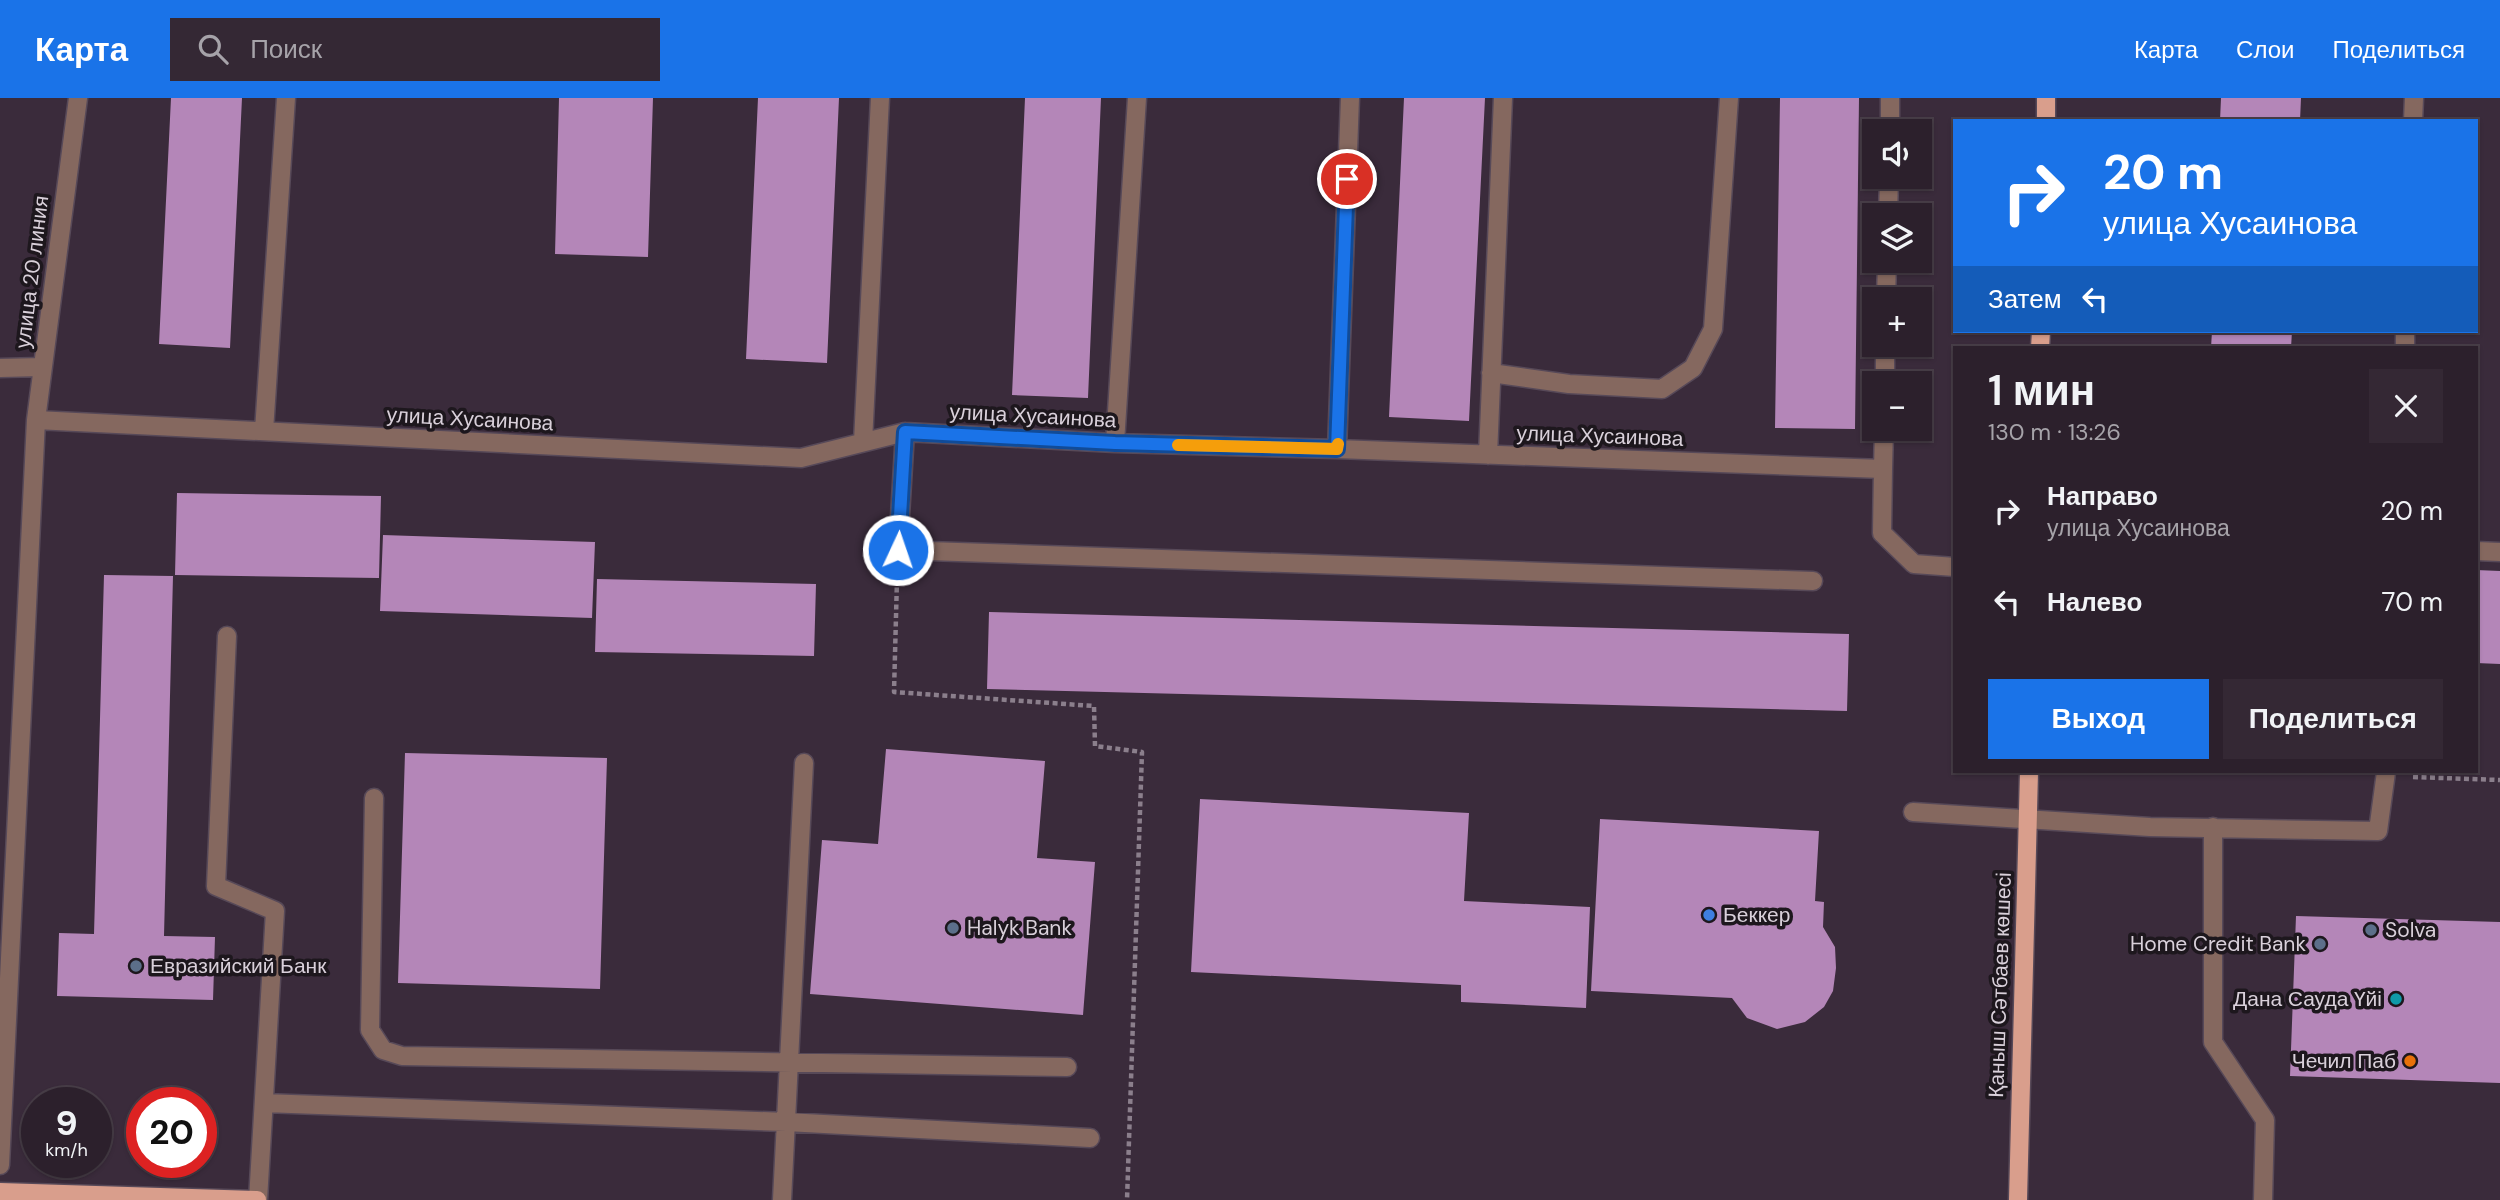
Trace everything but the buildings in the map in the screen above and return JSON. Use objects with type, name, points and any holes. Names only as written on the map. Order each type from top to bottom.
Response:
[{"type":"main road","points":[[2046,98],[2046,119]]},
{"type":"main road","name":"Қаныш Сәтбаев көшесі","points":[[2018,1200],[2029,773]]},
{"type":"main road","points":[[0,1192],[257,1200]]},
{"type":"street","name":"улица 20 линия","points":[[0,1166],[36,420],[78,98]]},
{"type":"street","points":[[264,431],[286,98]]},
{"type":"street","points":[[863,442],[880,98]]},
{"type":"street","points":[[1115,443],[1137,98]]},
{"type":"street","points":[[1337,449],[1350,98]]},
{"type":"street","points":[[1488,455],[1503,98]]},
{"type":"street","points":[[1491,373],[1570,384],[1662,388],[1693,368],[1713,329],[1729,98]]},
{"type":"street","points":[[1890,98],[1890,119]]},
{"type":"street","points":[[2413,119],[2414,98]]},
{"type":"street","points":[[0,368],[42,367]]},
{"type":"street","name":"улица Хусаинова","points":[[36,420],[800,458],[905,432],[1115,443],[1883,469]]},
{"type":"street","points":[[905,432],[898,550],[1814,581]]},
{"type":"street","points":[[1884,441],[1882,533],[1914,564],[1953,567]]},
{"type":"street","points":[[2478,551],[2500,552]]},
{"type":"street","points":[[226,636],[216,886],[275,911],[257,1200]]},
{"type":"street","points":[[782,1200],[804,763]]},
{"type":"street","points":[[1913,812],[2151,827],[2378,831],[2386,774]]},
{"type":"street","points":[[374,798],[370,1030],[383,1050],[402,1056],[1067,1067]]},
{"type":"street","points":[[2213,827],[2213,1042],[2265,1120],[2263,1200]]},
{"type":"street","points":[[264,1103],[786,1122],[1090,1138]]},
{"type":"path","points":[[898,550],[894,692],[1094,706],[1094,746],[1142,752],[1127,1200]]},
{"type":"path","points":[[2386,774],[2500,780]]},
{"type":"slow traffic","points":[[1178,445],[1337,449],[1338,444]]},
{"type":"place","name":"Беккер","points":[[1709,915]]},
{"type":"place","name":"Halyk Bank","points":[[953,928]]},
{"type":"place","name":"Solva","points":[[2371,930]]},
{"type":"place","name":"Home Credit Bank","points":[[2320,944]]},
{"type":"place","name":"Евразийский Банк","points":[[136,966]]},
{"type":"place","name":"Дана Сауда Үйі","points":[[2396,999]]},
{"type":"place","name":"Чечил Паб","points":[[2410,1061]]},
{"type":"route","points":[[898,550],[905,432],[1115,443],[1337,449],[1347,179]]}]
